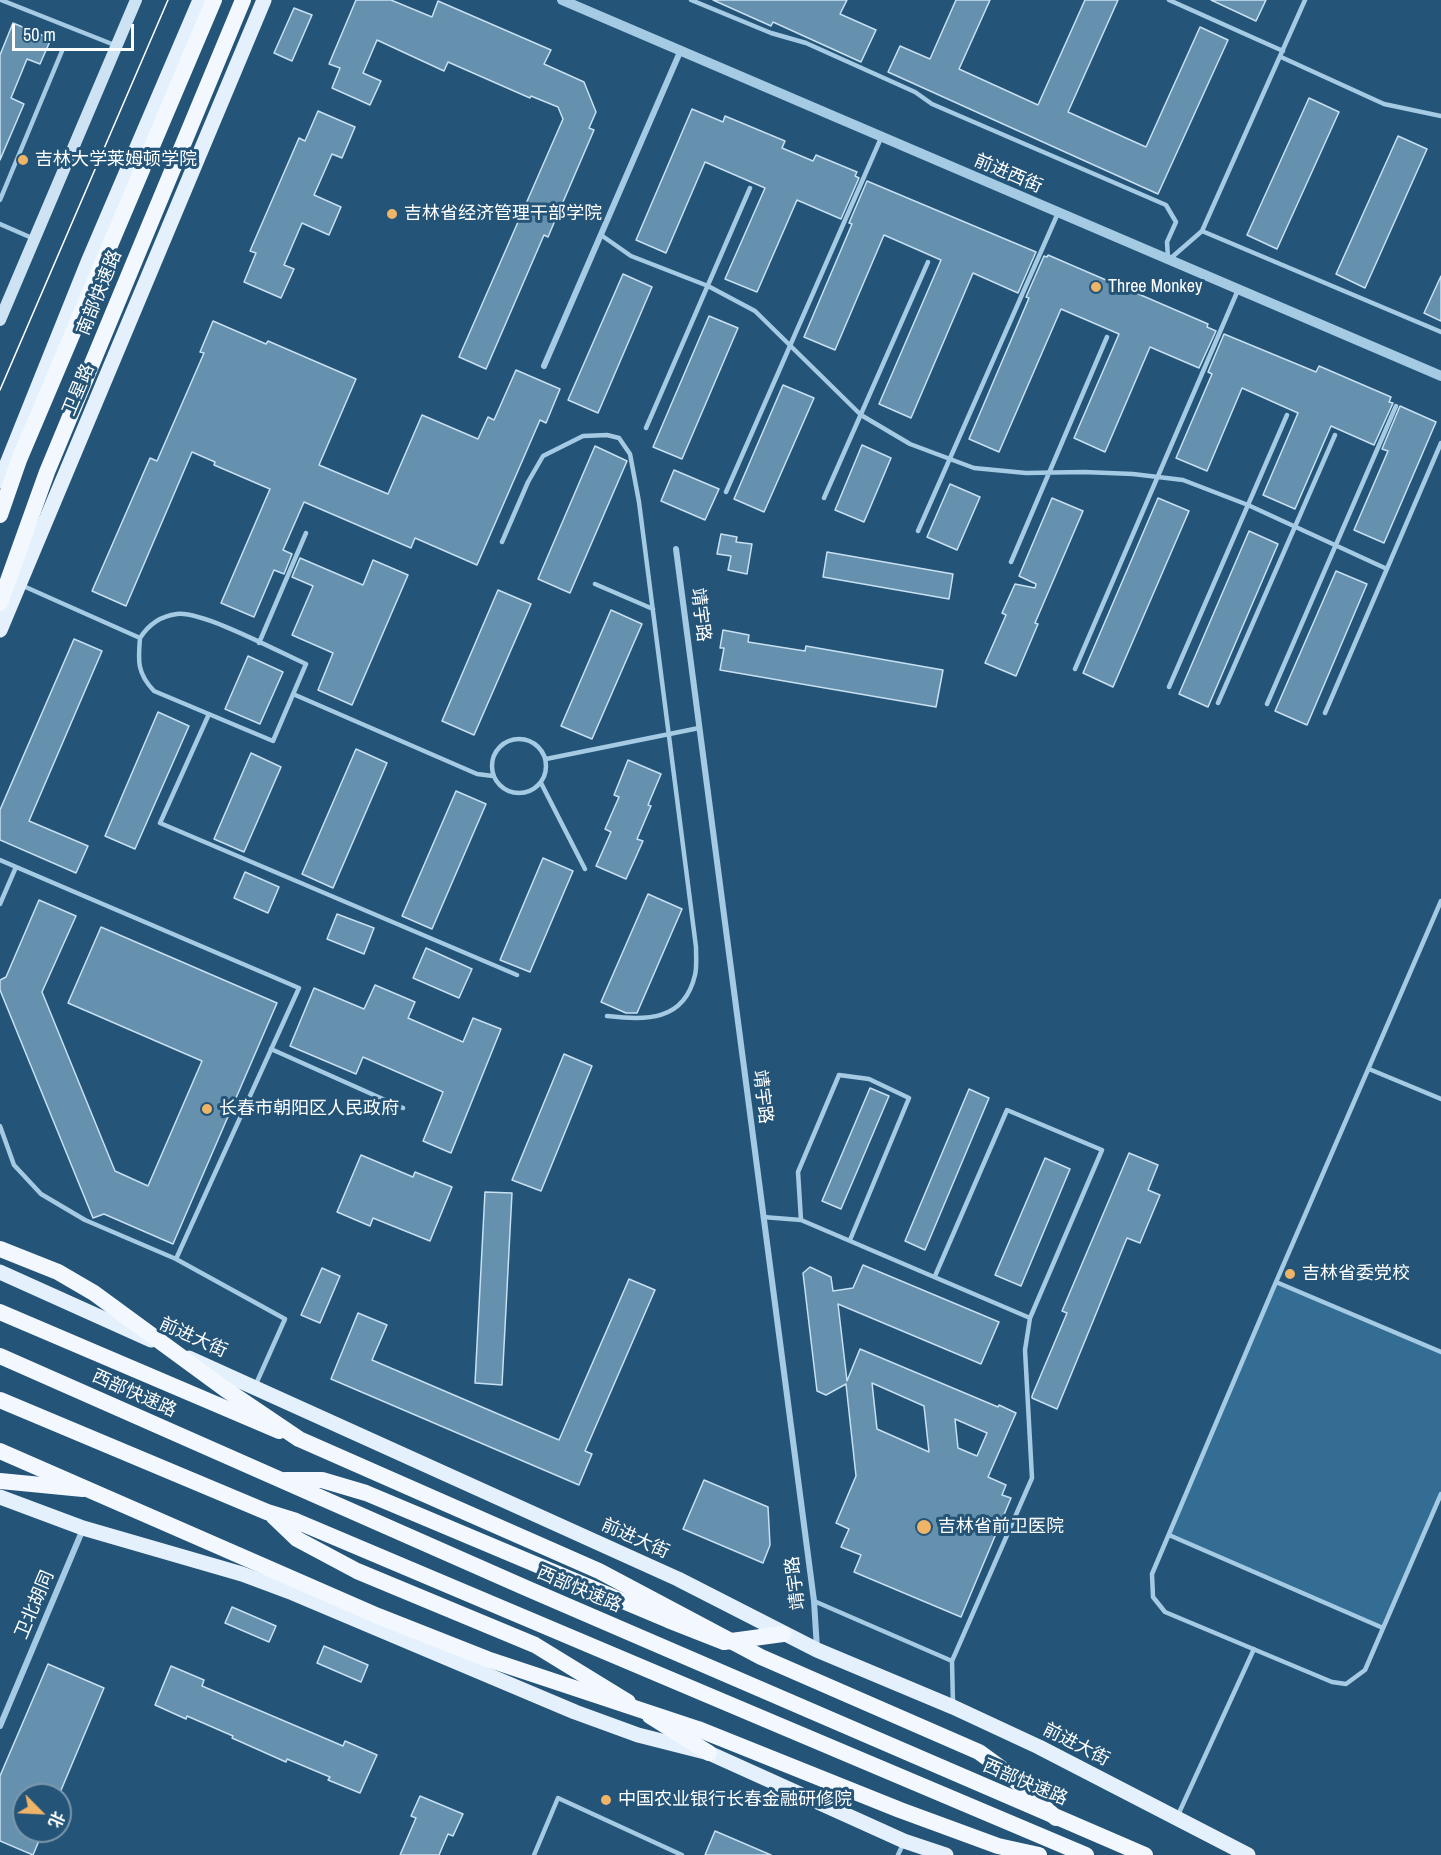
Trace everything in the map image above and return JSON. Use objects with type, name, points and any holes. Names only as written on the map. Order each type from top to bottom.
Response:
[{"type":"highway","name":"南部快速路","points":[[0,514],[19,460],[214,0]]},
{"type":"highway","name":"南部快速路","points":[[0,603],[47,472],[243,0]]},
{"type":"highway","points":[[0,505],[19,460]]},
{"type":"highway","points":[[0,1249],[58,1272],[94,1293],[225,1389],[299,1439]]},
{"type":"highway","points":[[0,1312],[299,1439],[599,1571],[761,1657],[980,1752],[1005,1771],[1056,1818]]},
{"type":"highway","name":"西部快速路","points":[[0,1356],[526,1588],[1145,1855]]},
{"type":"highway","points":[[0,1400],[267,1512],[296,1521],[512,1611],[1086,1855]]},
{"type":"highway","points":[[0,1451],[378,1616],[487,1659],[698,1729],[900,1810],[998,1846],[1039,1855]]},
{"type":"highway","points":[[280,1480],[322,1480],[366,1494],[724,1642],[783,1634]]},
{"type":"highway","points":[[0,1481],[91,1490]]},
{"type":"highway","points":[[267,1512],[297,1539],[357,1571],[535,1645],[710,1753]]},
{"type":"main road","points":[[0,320],[136,0]]},
{"type":"main road","points":[[0,460],[200,0]]},
{"type":"main road","name":"卫星路","points":[[0,630],[264,0]]},
{"type":"main road","points":[[0,481],[88,262]]},
{"type":"main road","name":"前进大街","points":[[0,1272],[678,1579],[817,1650],[953,1707],[1039,1747],[1248,1855]]},
{"type":"main road","points":[[0,1497],[83,1528],[242,1574],[293,1593],[575,1712],[638,1735],[710,1753],[901,1848],[946,1855]]},
{"type":"street","name":"前进西街","points":[[562,0],[1441,376]]},
{"type":"street","points":[[544,366],[680,52]]},
{"type":"street","name":"靖宇路","points":[[676,549],[814,1601],[817,1650]]},
{"type":"street","name":"卫北胡同","points":[[0,1726],[83,1528]]},
{"type":"lane","points":[[1,0],[117,46]]},
{"type":"lane","points":[[691,0],[771,33],[806,43],[915,92],[932,104],[1166,206],[1176,222],[1167,242],[1168,260]]},
{"type":"lane","points":[[1169,0],[1283,51]]},
{"type":"lane","points":[[1168,260],[1202,231],[1305,0]]},
{"type":"lane","points":[[0,200],[62,51]]},
{"type":"lane","points":[[1281,57],[1384,104],[1441,116]]},
{"type":"lane","points":[[726,492],[881,138]]},
{"type":"lane","points":[[646,428],[750,188]]},
{"type":"lane","points":[[918,531],[1058,213]]},
{"type":"lane","points":[[0,224],[34,239]]},
{"type":"lane","points":[[1202,231],[1441,332]]},
{"type":"lane","points":[[601,235],[631,256],[708,286],[755,311],[861,415],[910,444],[974,468],[1026,473],[1084,471],[1184,480],[1248,505],[1387,569]]},
{"type":"lane","points":[[824,498],[928,262]]},
{"type":"lane","points":[[1075,669],[1238,290]]},
{"type":"lane","points":[[1011,562],[1107,337]]},
{"type":"lane","points":[[1267,704],[1396,406]]},
{"type":"lane","points":[[1169,687],[1287,414]]},
{"type":"lane","points":[[502,542],[528,482],[543,456],[583,436],[607,435],[619,438],[630,454],[639,502],[696,947],[695,975],[687,996],[670,1013],[636,1019],[607,1016]]},
{"type":"lane","points":[[1218,703],[1335,435]]},
{"type":"lane","points":[[1325,713],[1441,443]]},
{"type":"lane","points":[[259,643],[306,533]]},
{"type":"lane","points":[[19,584],[140,638]]},
{"type":"lane","points":[[595,584],[653,609]]},
{"type":"lane","points":[[179,614],[202,617],[259,643],[306,664],[273,741],[154,691],[144,680],[137,662],[140,638],[148,626],[163,617],[179,614]]},
{"type":"lane","points":[[293,694],[477,774],[493,776]]},
{"type":"lane","points":[[209,714],[160,823],[517,975]]},
{"type":"lane","points":[[546,759],[699,728]]},
{"type":"lane","points":[[516,739],[531,741],[543,752],[546,759],[545,775],[541,783],[531,792],[516,794],[502,788],[493,776],[492,760],[495,752],[507,741],[516,739]]},
{"type":"lane","points":[[541,783],[585,869]]},
{"type":"lane","points":[[0,860],[299,988],[176,1259]]},
{"type":"lane","points":[[0,904],[16,867]]},
{"type":"lane","points":[[1441,901],[1152,1574],[1153,1597],[1165,1612],[1332,1682],[1346,1684],[1365,1670],[1441,1494]]},
{"type":"lane","points":[[271,1049],[403,1108]]},
{"type":"lane","points":[[1369,1069],[1441,1099]]},
{"type":"lane","points":[[801,1220],[798,1172],[839,1075],[869,1079],[909,1098],[849,1240]]},
{"type":"lane","points":[[935,1276],[1007,1110],[1102,1150],[1030,1318],[1025,1350],[1032,1478],[952,1661],[953,1707]]},
{"type":"lane","points":[[0,1126],[14,1165],[41,1194],[85,1220],[176,1259],[285,1319],[255,1387]]},
{"type":"lane","points":[[763,1217],[801,1220],[1030,1318]]},
{"type":"lane","points":[[1276,1282],[1441,1352]]},
{"type":"lane","points":[[1169,1534],[1383,1628]]},
{"type":"lane","points":[[814,1601],[952,1661]]},
{"type":"lane","points":[[1176,1818],[1254,1649]]},
{"type":"lane","points":[[534,1855],[558,1798],[682,1855]]},
{"type":"shaded area","points":[[1276,1282],[1441,1352],[1441,1494],[1383,1628],[1169,1535]]},
{"type":"building","points":[[356,0],[391,0],[432,17],[438,1],[551,50],[544,64],[584,82],[596,112],[589,128],[594,130],[548,237],[544,235],[486,369],[459,357],[563,119],[558,107],[531,96],[530,98],[448,62],[444,71],[377,40],[363,73],[381,81],[370,105],[332,88],[340,68],[329,64]]},
{"type":"building","points":[[713,0],[847,0],[840,14],[876,30],[861,62],[773,22],[771,26]]},
{"type":"building","points":[[956,0],[990,0],[959,69],[1038,105],[1085,0],[1118,0],[1068,112],[1146,147],[1200,27],[1228,40],[1158,194],[888,72],[900,46],[930,59]]},
{"type":"building","points":[[1211,0],[1266,0],[1256,21]]},
{"type":"building","points":[[294,8],[312,15],[292,61],[274,53]]},
{"type":"building","points":[[13,23],[51,39],[40,64],[27,59],[11,98],[24,104],[0,160],[0,55]]},
{"type":"building","points":[[1309,98],[1339,112],[1277,249],[1247,235]]},
{"type":"building","points":[[692,109],[723,122],[725,116],[785,141],[782,148],[813,161],[816,155],[857,172],[855,176],[859,178],[841,219],[797,200],[757,292],[725,279],[765,188],[705,162],[666,253],[636,240]]},
{"type":"building","points":[[318,111],[355,127],[342,158],[332,154],[314,195],[341,207],[329,235],[302,223],[284,265],[294,269],[281,298],[244,282],[256,253],[250,251],[299,138],[305,141]]},
{"type":"building","points":[[1398,136],[1427,149],[1365,288],[1336,274]]},
{"type":"building","points":[[867,181],[1036,252],[1018,293],[973,273],[911,418],[879,404],[941,260],[884,235],[835,350],[804,337],[852,224],[849,223]]},
{"type":"building","points":[[1048,255],[1208,324],[1207,327],[1216,331],[1199,368],[1150,347],[1105,452],[1074,438],[1119,334],[1061,309],[999,452],[969,439],[1029,298],[1026,297],[1044,256]]},
{"type":"building","points":[[623,274],[652,287],[598,413],[568,400]]},
{"type":"building","points":[[1441,276],[1441,321],[1424,313]]},
{"type":"building","points":[[709,316],[738,328],[682,459],[653,447]]},
{"type":"building","points":[[213,321],[266,344],[268,341],[356,379],[319,465],[388,494],[422,415],[478,439],[488,417],[494,420],[516,370],[560,389],[546,423],[540,420],[477,565],[415,538],[411,548],[304,502],[283,550],[292,554],[284,574],[274,570],[254,617],[221,603],[270,489],[214,465],[215,462],[192,452],[126,606],[92,591],[150,458],[157,461],[204,353],[200,352]]},
{"type":"building","points":[[1224,334],[1316,372],[1319,366],[1391,397],[1389,402],[1393,403],[1374,445],[1331,426],[1295,509],[1263,495],[1298,413],[1242,388],[1207,471],[1176,458],[1212,374],[1208,372]]},
{"type":"building","points":[[783,385],[814,398],[764,512],[734,499]]},
{"type":"building","points":[[1400,406],[1436,422],[1384,543],[1354,530],[1388,451],[1382,449]]},
{"type":"building","points":[[862,445],[891,458],[864,522],[835,510]]},
{"type":"building","points":[[595,446],[627,461],[570,593],[538,579]]},
{"type":"building","points":[[674,470],[719,489],[705,520],[661,501]]},
{"type":"building","points":[[950,484],[980,497],[957,550],[927,537]]},
{"type":"building","points":[[1052,498],[1083,511],[1035,623],[1038,624],[1016,676],[985,663],[1006,615],[1002,613],[1015,584],[1035,588],[1036,584],[1019,576]]},
{"type":"building","points":[[1158,498],[1189,511],[1113,687],[1083,673]]},
{"type":"building","points":[[1249,531],[1278,544],[1208,707],[1179,694]]},
{"type":"building","points":[[721,534],[737,537],[736,542],[752,544],[747,574],[728,570],[731,556],[717,554]]},
{"type":"building","points":[[827,552],[953,574],[949,599],[823,577]]},
{"type":"building","points":[[300,558],[363,585],[373,560],[408,575],[352,705],[318,690],[333,653],[292,635],[313,586],[292,577]]},
{"type":"building","points":[[1336,571],[1367,584],[1307,725],[1275,711]]},
{"type":"building","points":[[498,590],[531,604],[474,735],[442,721]]},
{"type":"building","points":[[611,610],[642,624],[592,739],[561,726]]},
{"type":"building","points":[[723,630],[749,635],[748,642],[805,651],[806,646],[943,670],[936,707],[720,670],[724,648],[720,648]]},
{"type":"building","points":[[74,639],[102,651],[29,821],[88,846],[76,873],[0,840],[0,810]]},
{"type":"building","points":[[248,656],[283,672],[260,724],[225,709]]},
{"type":"building","points":[[158,712],[189,726],[135,849],[105,836]]},
{"type":"building","points":[[356,749],[387,763],[333,888],[302,874]]},
{"type":"building","points":[[251,753],[281,767],[244,852],[214,839]]},
{"type":"building","points":[[628,760],[661,774],[637,839],[643,841],[626,879],[596,866],[611,832],[605,829],[619,797],[614,795]]},
{"type":"building","points":[[456,791],[486,804],[432,929],[402,916]]},
{"type":"building","points":[[543,858],[573,871],[530,972],[500,960]]},
{"type":"building","points":[[245,872],[279,887],[268,913],[234,898]]},
{"type":"building","points":[[648,894],[682,909],[637,1013],[626,1013],[601,1002]]},
{"type":"building","points":[[39,900],[76,916],[42,992],[115,1171],[148,1186],[202,1061],[68,1003],[101,927],[277,1003],[173,1244],[104,1214],[93,1218],[0,990],[0,980],[6,977]]},
{"type":"building","points":[[337,914],[374,928],[364,954],[327,939]]},
{"type":"building","points":[[426,948],[472,969],[459,998],[413,978]]},
{"type":"building","points":[[375,985],[415,1002],[408,1018],[463,1042],[473,1018],[501,1029],[451,1153],[423,1141],[443,1092],[363,1057],[356,1074],[290,1046],[314,988],[364,1009]]},
{"type":"building","points":[[564,1054],[592,1066],[541,1191],[512,1180]]},
{"type":"building","points":[[870,1088],[889,1096],[841,1209],[822,1201]]},
{"type":"building","points":[[969,1089],[989,1098],[925,1250],[905,1241]]},
{"type":"building","points":[[1129,1153],[1158,1165],[1148,1190],[1160,1195],[1140,1243],[1127,1238],[1057,1409],[1032,1396],[1067,1313],[1062,1311]]},
{"type":"building","points":[[361,1155],[413,1177],[415,1172],[452,1187],[430,1241],[373,1218],[370,1226],[337,1212]]},
{"type":"building","points":[[1045,1158],[1070,1169],[1021,1286],[995,1275]]},
{"type":"building","points":[[485,1192],[512,1193],[502,1385],[475,1383]]},
{"type":"building","points":[[863,1265],[999,1322],[981,1364],[838,1304],[847,1381],[860,1349],[1016,1413],[988,1477],[1006,1485],[1002,1495],[1011,1498],[961,1617],[854,1572],[861,1555],[841,1547],[849,1529],[836,1523],[856,1476],[846,1384],[826,1395],[817,1391],[803,1273],[810,1267],[831,1277],[833,1291],[853,1288]],"holes":[[[872,1383],[924,1406],[929,1452],[877,1429]],[[955,1419],[987,1433],[977,1456],[958,1448]]]},
{"type":"building","points":[[322,1268],[340,1276],[320,1323],[301,1315]]},
{"type":"building","points":[[629,1279],[655,1290],[585,1451],[592,1454],[579,1485],[331,1379],[358,1313],[387,1325],[372,1360],[559,1440]]},
{"type":"building","points":[[704,1480],[768,1507],[770,1545],[763,1563],[683,1529]]},
{"type":"building","points":[[232,1607],[276,1626],[269,1642],[225,1623]]},
{"type":"building","points":[[324,1646],[368,1665],[361,1682],[317,1663]]},
{"type":"building","points":[[48,1664],[104,1688],[64,1783],[12,1783],[12,1843],[38,1843],[33,1855],[0,1841],[0,1776]]},
{"type":"building","points":[[171,1666],[204,1680],[202,1686],[343,1746],[345,1741],[377,1755],[360,1793],[328,1780],[330,1777],[287,1759],[286,1762],[232,1738],[233,1736],[155,1705]]},
{"type":"building","points":[[420,1796],[463,1814],[453,1836],[448,1834],[439,1855],[400,1855],[416,1818],[411,1816]]},
{"type":"building","points":[[715,1831],[771,1855],[705,1855]]},
{"type":"tram line","points":[[0,390],[168,0]]},
{"type":"place","name":"吉林大学莱姆顿学院","points":[[23,160]]},
{"type":"place","name":"吉林省经济管理干部学院","points":[[392,214]]},
{"type":"place","name":"Three Monkey","points":[[1096,287]]},
{"type":"place","name":"长春市朝阳区人民政府","points":[[207,1109]]},
{"type":"place","name":"吉林省委党校","points":[[1290,1274]]},
{"type":"place","name":"吉林省前卫医院","points":[[924,1527]]},
{"type":"place","name":"中国农业银行长春金融研修院","points":[[606,1800]]}]
